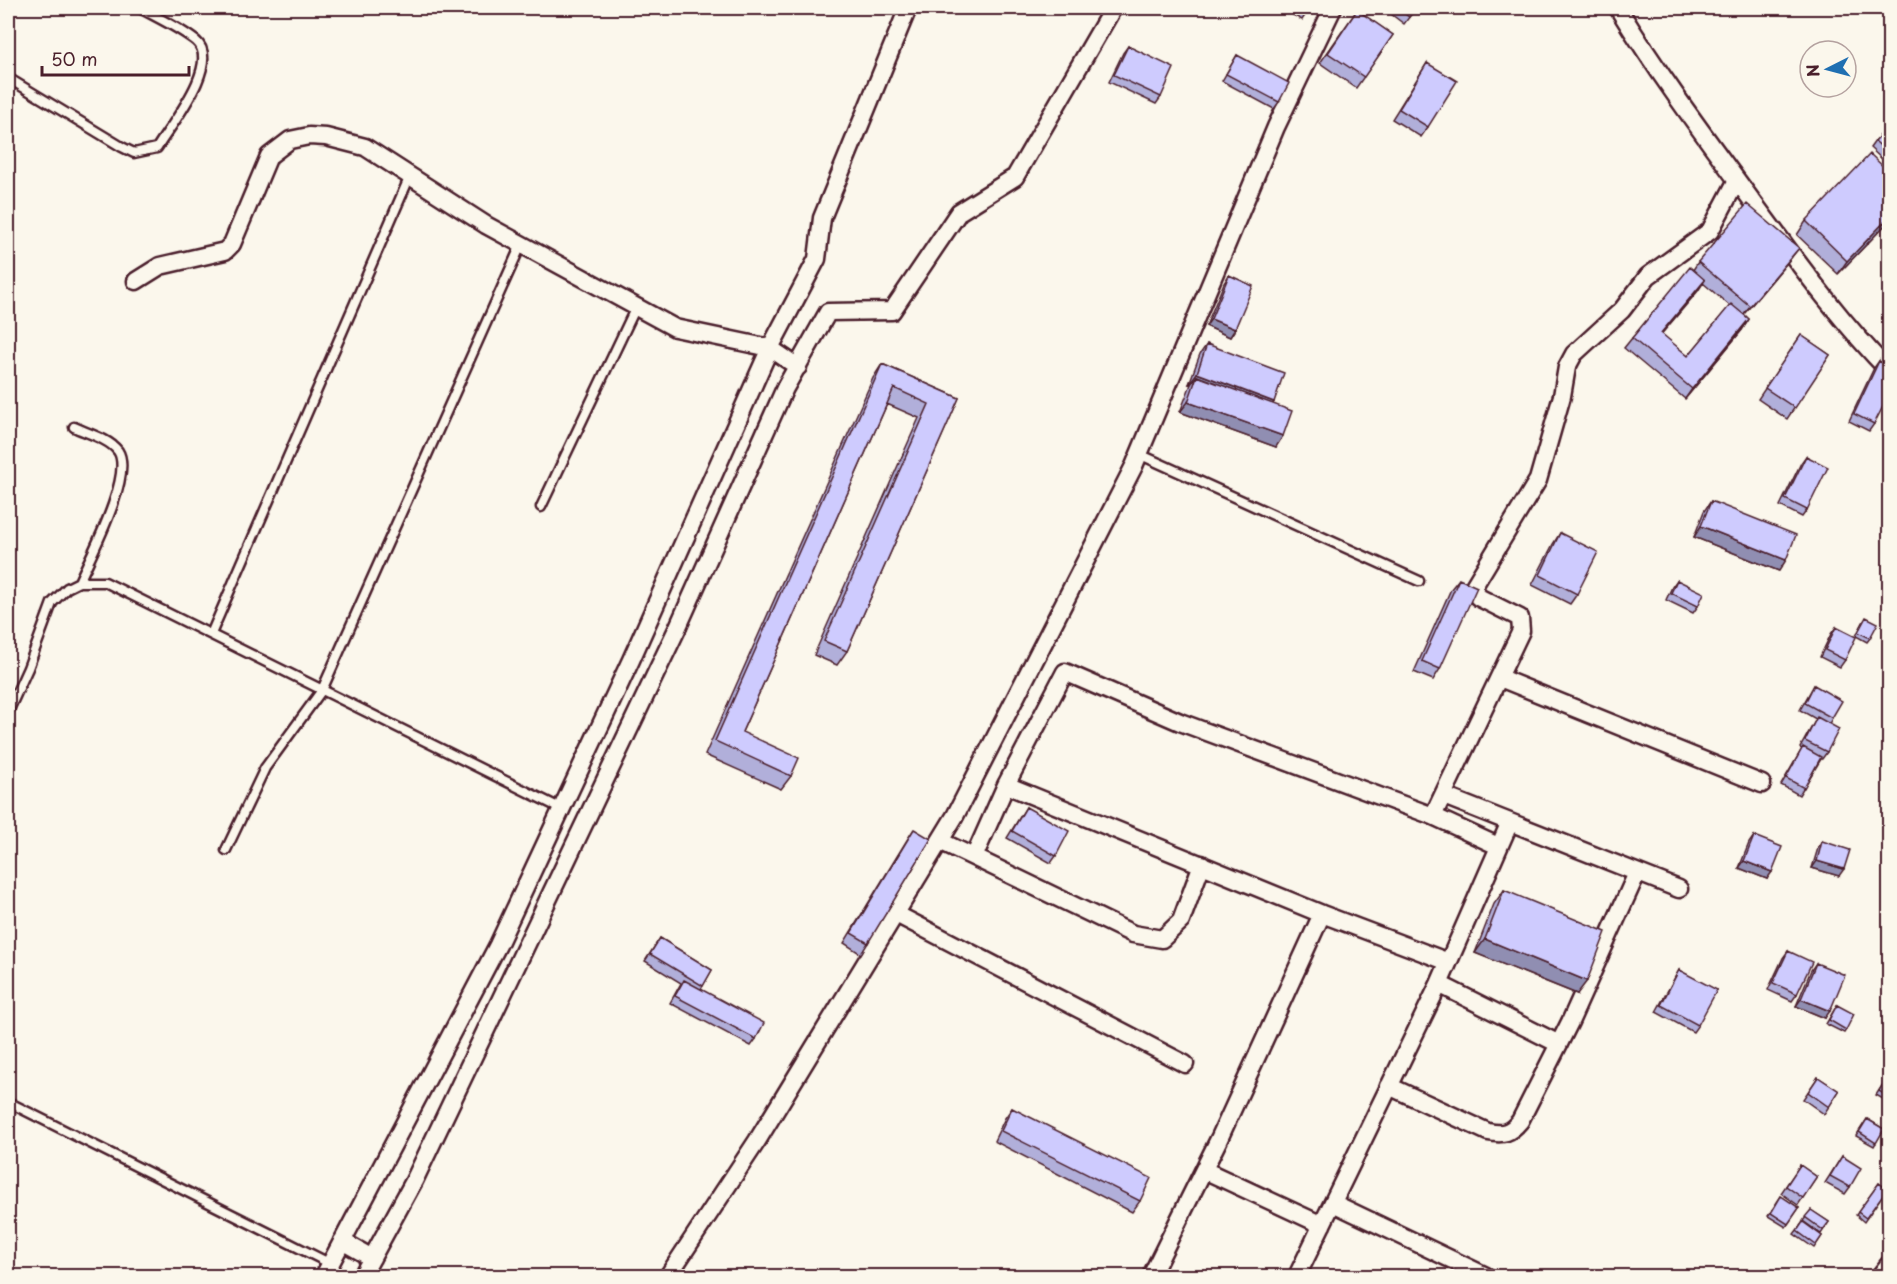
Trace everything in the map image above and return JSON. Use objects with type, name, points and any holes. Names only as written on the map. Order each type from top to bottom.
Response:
[{"type":"street","points":[[328,1270],[498,945],[770,348],[817,260],[822,218],[908,8]]},
{"type":"street","points":[[668,1276],[757,1141],[940,841],[1139,454],[1267,148],[1303,68],[1334,8]]},
{"type":"street","points":[[1618,8],[1650,60],[1737,180],[1854,334],[1890,372]]},
{"type":"street","points":[[362,1276],[419,1170],[677,630],[785,388],[828,312],[892,311],[959,212],[1015,177],[1106,10]]},
{"type":"street","points":[[136,281],[160,266],[225,251],[232,244],[269,156],[290,140],[309,136],[326,137],[365,147],[521,245],[675,328],[770,348],[798,367]]},
{"type":"street","points":[[1433,816],[1521,631],[1521,624],[1516,615],[1478,597],[1474,586],[1538,480],[1570,361],[1622,310],[1648,276],[1710,231],[1737,180]]},
{"type":"street","points":[[974,857],[1006,785],[1065,672],[1180,722],[1433,816],[1498,846]]},
{"type":"street","points":[[1500,678],[1762,784]]},
{"type":"street","points":[[1006,785],[1322,914],[1446,961]]},
{"type":"street","points":[[1444,796],[1679,890]]},
{"type":"street","points":[[1297,1276],[1438,984],[1446,961],[1510,822]]},
{"type":"street","points":[[940,841],[1133,934],[1162,939],[1181,921],[1202,864]]},
{"type":"street","points":[[1389,1086],[1488,1132],[1501,1135],[1512,1131],[1520,1121],[1559,1044],[1637,873]]},
{"type":"street","points":[[896,914],[1185,1064]]},
{"type":"street","points":[[1151,1276],[1204,1170],[1322,914]]},
{"type":"street","points":[[1438,984],[1559,1044]]},
{"type":"street","points":[[1204,1170],[1322,1225]]},
{"type":"street","points":[[1333,1203],[1486,1276]]},
{"type":"street","points":[[342,1241],[372,1258]]},
{"type":"street","points":[[1883,1276],[1890,1267]]},
{"type":"lane","points":[[8,78],[134,153],[157,148],[199,79],[204,66],[203,53],[198,42],[140,8]]},
{"type":"lane","points":[[211,634],[410,176]]},
{"type":"lane","points":[[226,850],[265,768],[322,690],[521,245]]},
{"type":"lane","points":[[540,507],[636,307]]},
{"type":"lane","points":[[74,427],[108,444],[117,451],[121,459],[121,475],[114,502],[80,582]]},
{"type":"lane","points":[[1139,454],[1419,581]]},
{"type":"lane","points":[[8,712],[28,668],[52,603],[67,588],[80,582],[105,582],[562,808]]},
{"type":"lane","points":[[8,1102],[328,1270]]},
{"type":"building","points":[[1297,8],[1310,8],[1307,13]]},
{"type":"building","points":[[1397,8],[1416,8],[1409,17]]},
{"type":"building","points":[[1357,10],[1393,35],[1364,77],[1328,53]]},
{"type":"building","points":[[1128,46],[1174,68],[1161,97],[1114,75]]},
{"type":"building","points":[[1237,55],[1289,83],[1279,102],[1226,74]]},
{"type":"building","points":[[1427,63],[1457,81],[1428,127],[1399,109]]},
{"type":"building","points":[[1890,125],[1890,152],[1888,153],[1875,141]]},
{"type":"building","points":[[1870,154],[1890,173],[1890,216],[1847,261],[1806,221]]},
{"type":"building","points":[[1747,204],[1799,248],[1750,306],[1698,262]]},
{"type":"building","points":[[1690,267],[1705,280],[1661,333],[1688,356],[1731,304],[1749,319],[1692,389],[1632,338]]},
{"type":"building","points":[[1229,275],[1253,286],[1235,329],[1211,319]]},
{"type":"building","points":[[1801,335],[1830,355],[1795,408],[1765,388]]},
{"type":"building","points":[[1207,344],[1284,373],[1274,402],[1197,373]]},
{"type":"building","points":[[1879,361],[1890,367],[1890,393],[1874,424],[1854,414]]},
{"type":"building","points":[[882,364],[959,398],[847,651],[824,641],[929,404],[894,388],[742,732],[799,758],[791,776],[715,741]]},
{"type":"building","points":[[1197,376],[1292,411],[1283,436],[1188,402]]},
{"type":"building","points":[[1806,456],[1828,467],[1807,510],[1785,499]]},
{"type":"building","points":[[1711,501],[1796,535],[1786,560],[1701,526]]},
{"type":"building","points":[[1560,533],[1598,552],[1577,594],[1540,575]]},
{"type":"building","points":[[1459,579],[1477,587],[1440,669],[1422,661]]},
{"type":"building","points":[[1677,580],[1704,593],[1698,606],[1671,593]]},
{"type":"building","points":[[1866,617],[1878,623],[1870,638],[1858,632]]},
{"type":"building","points":[[1836,627],[1856,637],[1845,660],[1825,650]]},
{"type":"building","points":[[1814,685],[1842,701],[1832,718],[1805,703]]},
{"type":"building","points":[[1817,717],[1839,729],[1827,752],[1805,741]]},
{"type":"building","points":[[1803,747],[1821,757],[1804,788],[1786,778]]},
{"type":"building","points":[[1026,807],[1069,831],[1056,856],[1012,831]]},
{"type":"building","points":[[914,829],[931,839],[868,943],[851,933]]},
{"type":"building","points":[[1754,836],[1782,847],[1772,872],[1744,861]]},
{"type":"building","points":[[1822,841],[1850,850],[1844,869],[1817,861]]},
{"type":"building","points":[[1504,890],[1606,932],[1587,981],[1485,939]]},
{"type":"building","points":[[660,938],[712,970],[703,986],[650,954]]},
{"type":"building","points":[[1788,951],[1812,962],[1797,994],[1773,983]]},
{"type":"building","points":[[1816,963],[1845,975],[1830,1011],[1801,999]]},
{"type":"building","points":[[1679,970],[1717,990],[1698,1025],[1661,1005]]},
{"type":"building","points":[[684,980],[764,1023],[756,1039],[675,996]]},
{"type":"building","points":[[1837,1005],[1854,1014],[1846,1030],[1829,1020]]},
{"type":"building","points":[[1818,1077],[1839,1091],[1829,1107],[1808,1092]]},
{"type":"building","points":[[1885,1081],[1890,1084],[1890,1098],[1879,1091]]},
{"type":"building","points":[[1012,1108],[1151,1178],[1140,1201],[1001,1131]]},
{"type":"building","points":[[1867,1119],[1884,1129],[1876,1143],[1859,1132]]},
{"type":"building","points":[[1842,1156],[1861,1168],[1850,1187],[1830,1176]]},
{"type":"building","points":[[1800,1165],[1817,1177],[1803,1198],[1786,1186]]},
{"type":"building","points":[[1879,1183],[1887,1189],[1866,1218],[1858,1212]]},
{"type":"building","points":[[1781,1196],[1799,1208],[1788,1224],[1771,1213]]},
{"type":"building","points":[[1811,1210],[1829,1222],[1823,1230],[1805,1217]]},
{"type":"building","points":[[1803,1222],[1822,1236],[1816,1245],[1797,1231]]}]
